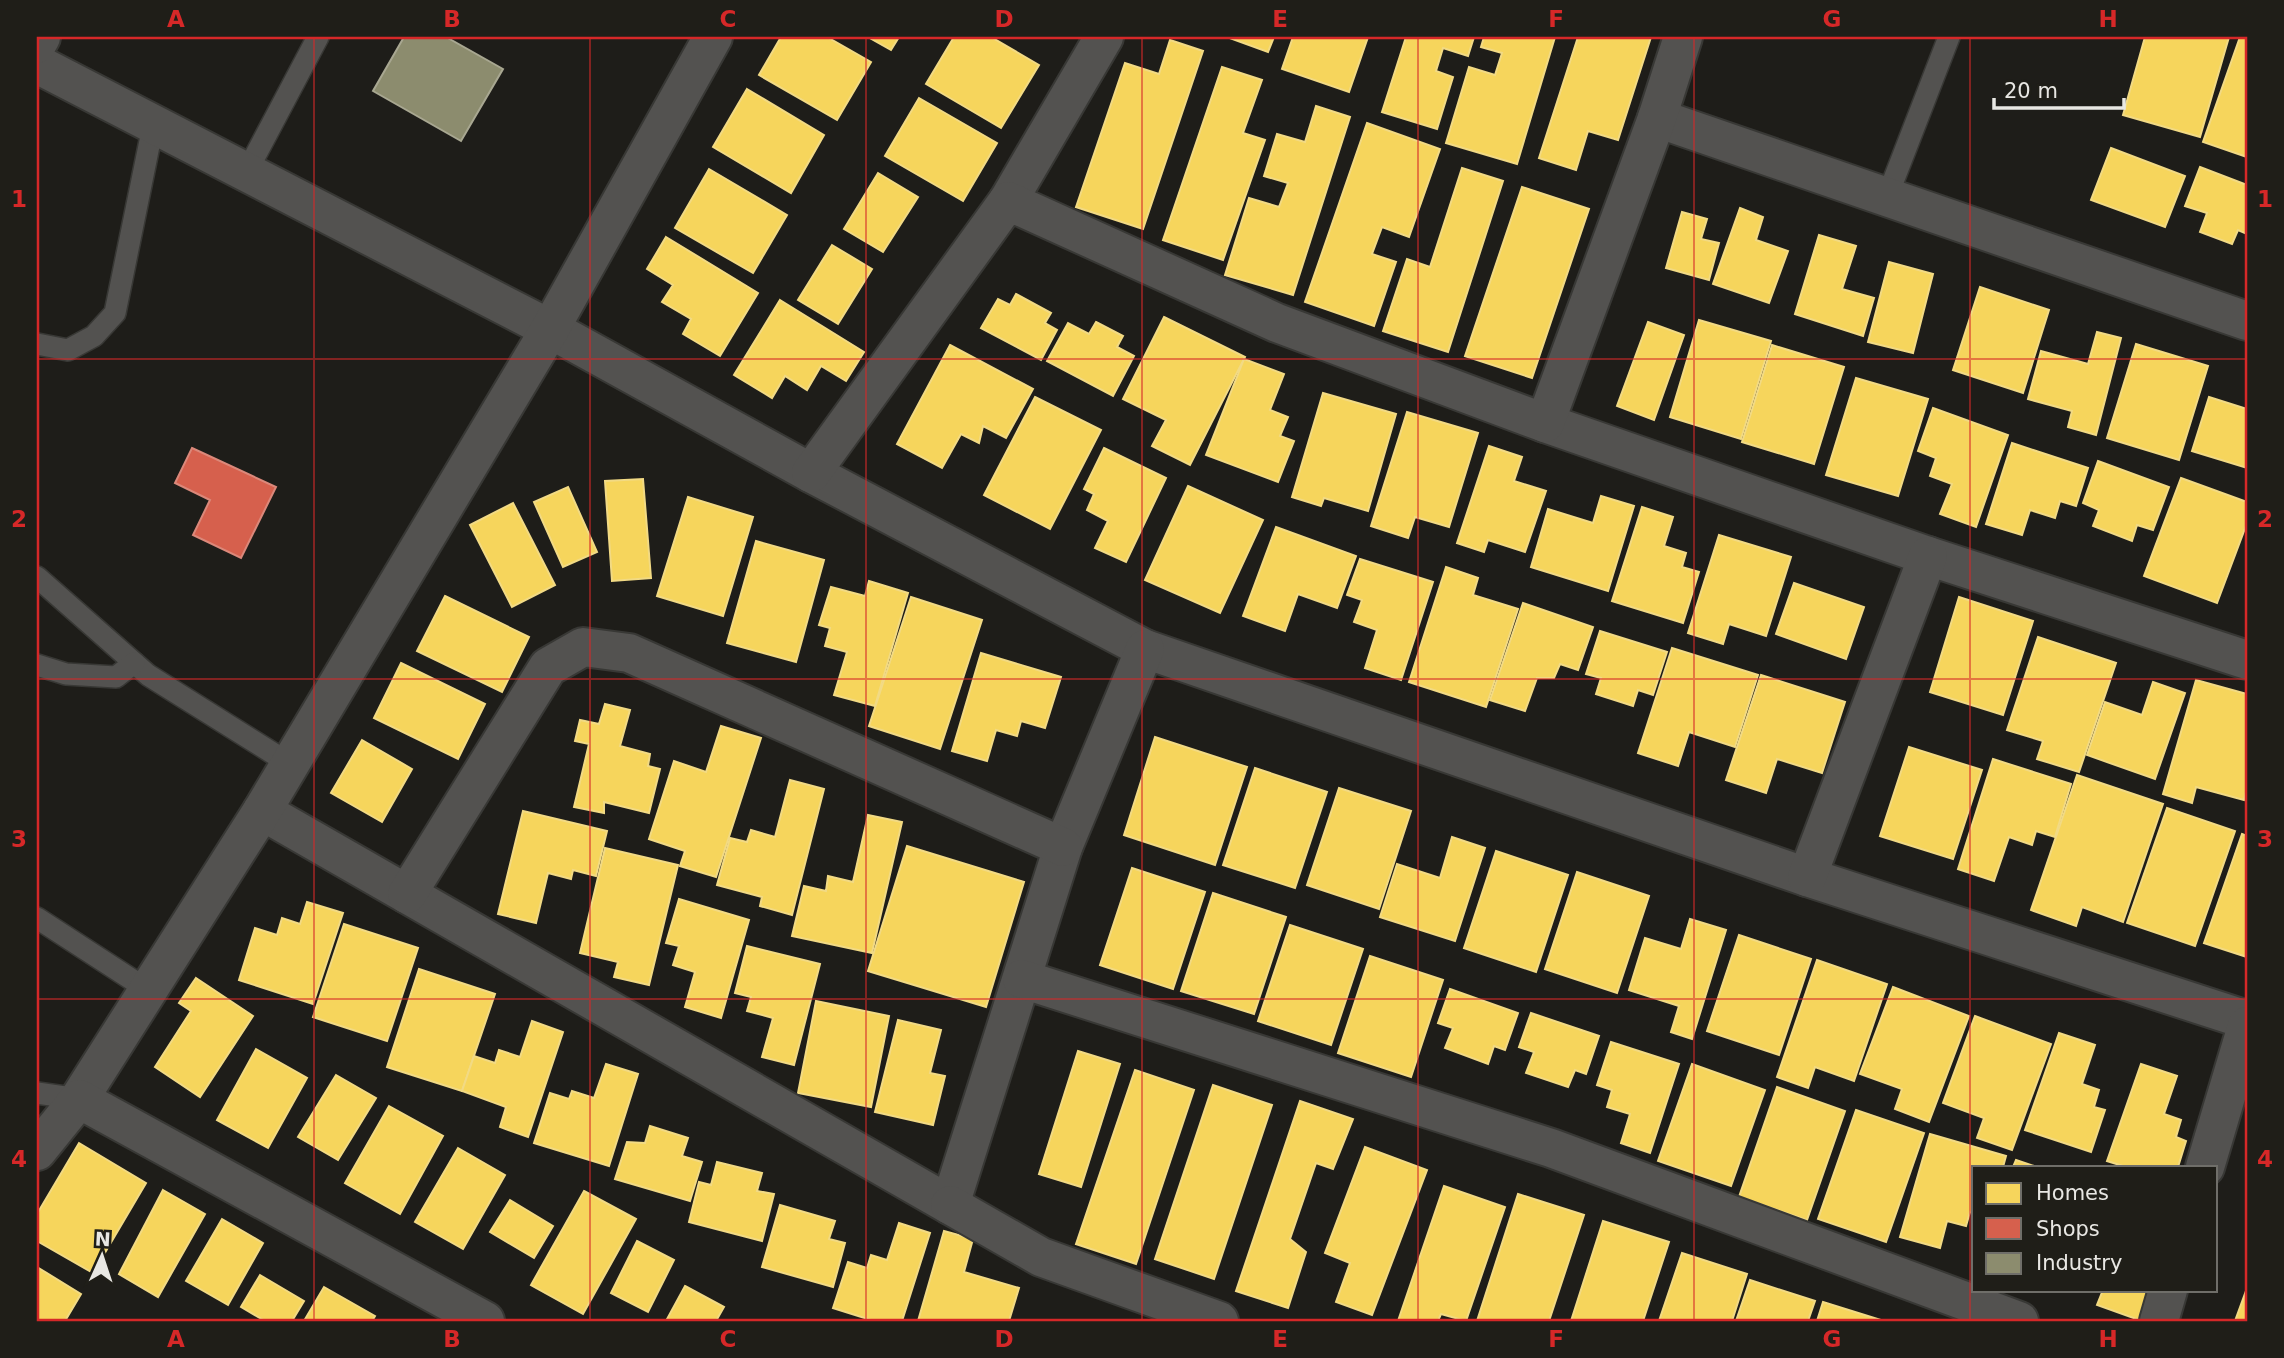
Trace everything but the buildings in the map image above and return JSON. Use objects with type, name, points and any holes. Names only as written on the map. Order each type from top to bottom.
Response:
[{"type":"street","points":[[37,44],[41,37]]},
{"type":"street","points":[[37,1151],[79,1100],[262,811],[550,329],[713,37]]},
{"type":"street","points":[[811,473],[1008,201],[1104,37]]},
{"type":"street","points":[[1545,423],[1684,37]]},
{"type":"street","points":[[37,64],[550,329],[811,473],[1145,649],[1807,877],[2247,1020]]},
{"type":"street","points":[[1657,118],[2247,321]]},
{"type":"street","points":[[1008,201],[1277,323],[1545,423],[1928,556],[2247,660]]},
{"type":"street","points":[[1807,877],[1928,556]]},
{"type":"street","points":[[407,894],[548,667],[583,647],[629,653],[1063,847]]},
{"type":"street","points":[[950,1205],[1063,847],[1145,649]]},
{"type":"street","points":[[262,811],[1041,1257],[1219,1321]]},
{"type":"street","points":[[1022,979],[1551,1148],[2019,1321]]},
{"type":"street","points":[[2205,1166],[2247,1026]]},
{"type":"street","points":[[79,1100],[485,1321]]},
{"type":"street","points":[[2159,1321],[2167,1292]]},
{"type":"lane","points":[[246,173],[318,37]]},
{"type":"lane","points":[[1887,197],[1949,37]]},
{"type":"lane","points":[[37,344],[68,350],[94,336],[115,313],[153,126]]},
{"type":"lane","points":[[37,577],[148,675],[290,764]]},
{"type":"lane","points":[[37,665],[66,674],[116,677],[134,663]]},
{"type":"lane","points":[[37,918],[148,990]]},
{"type":"lane","points":[[37,1093],[79,1100]]}]
